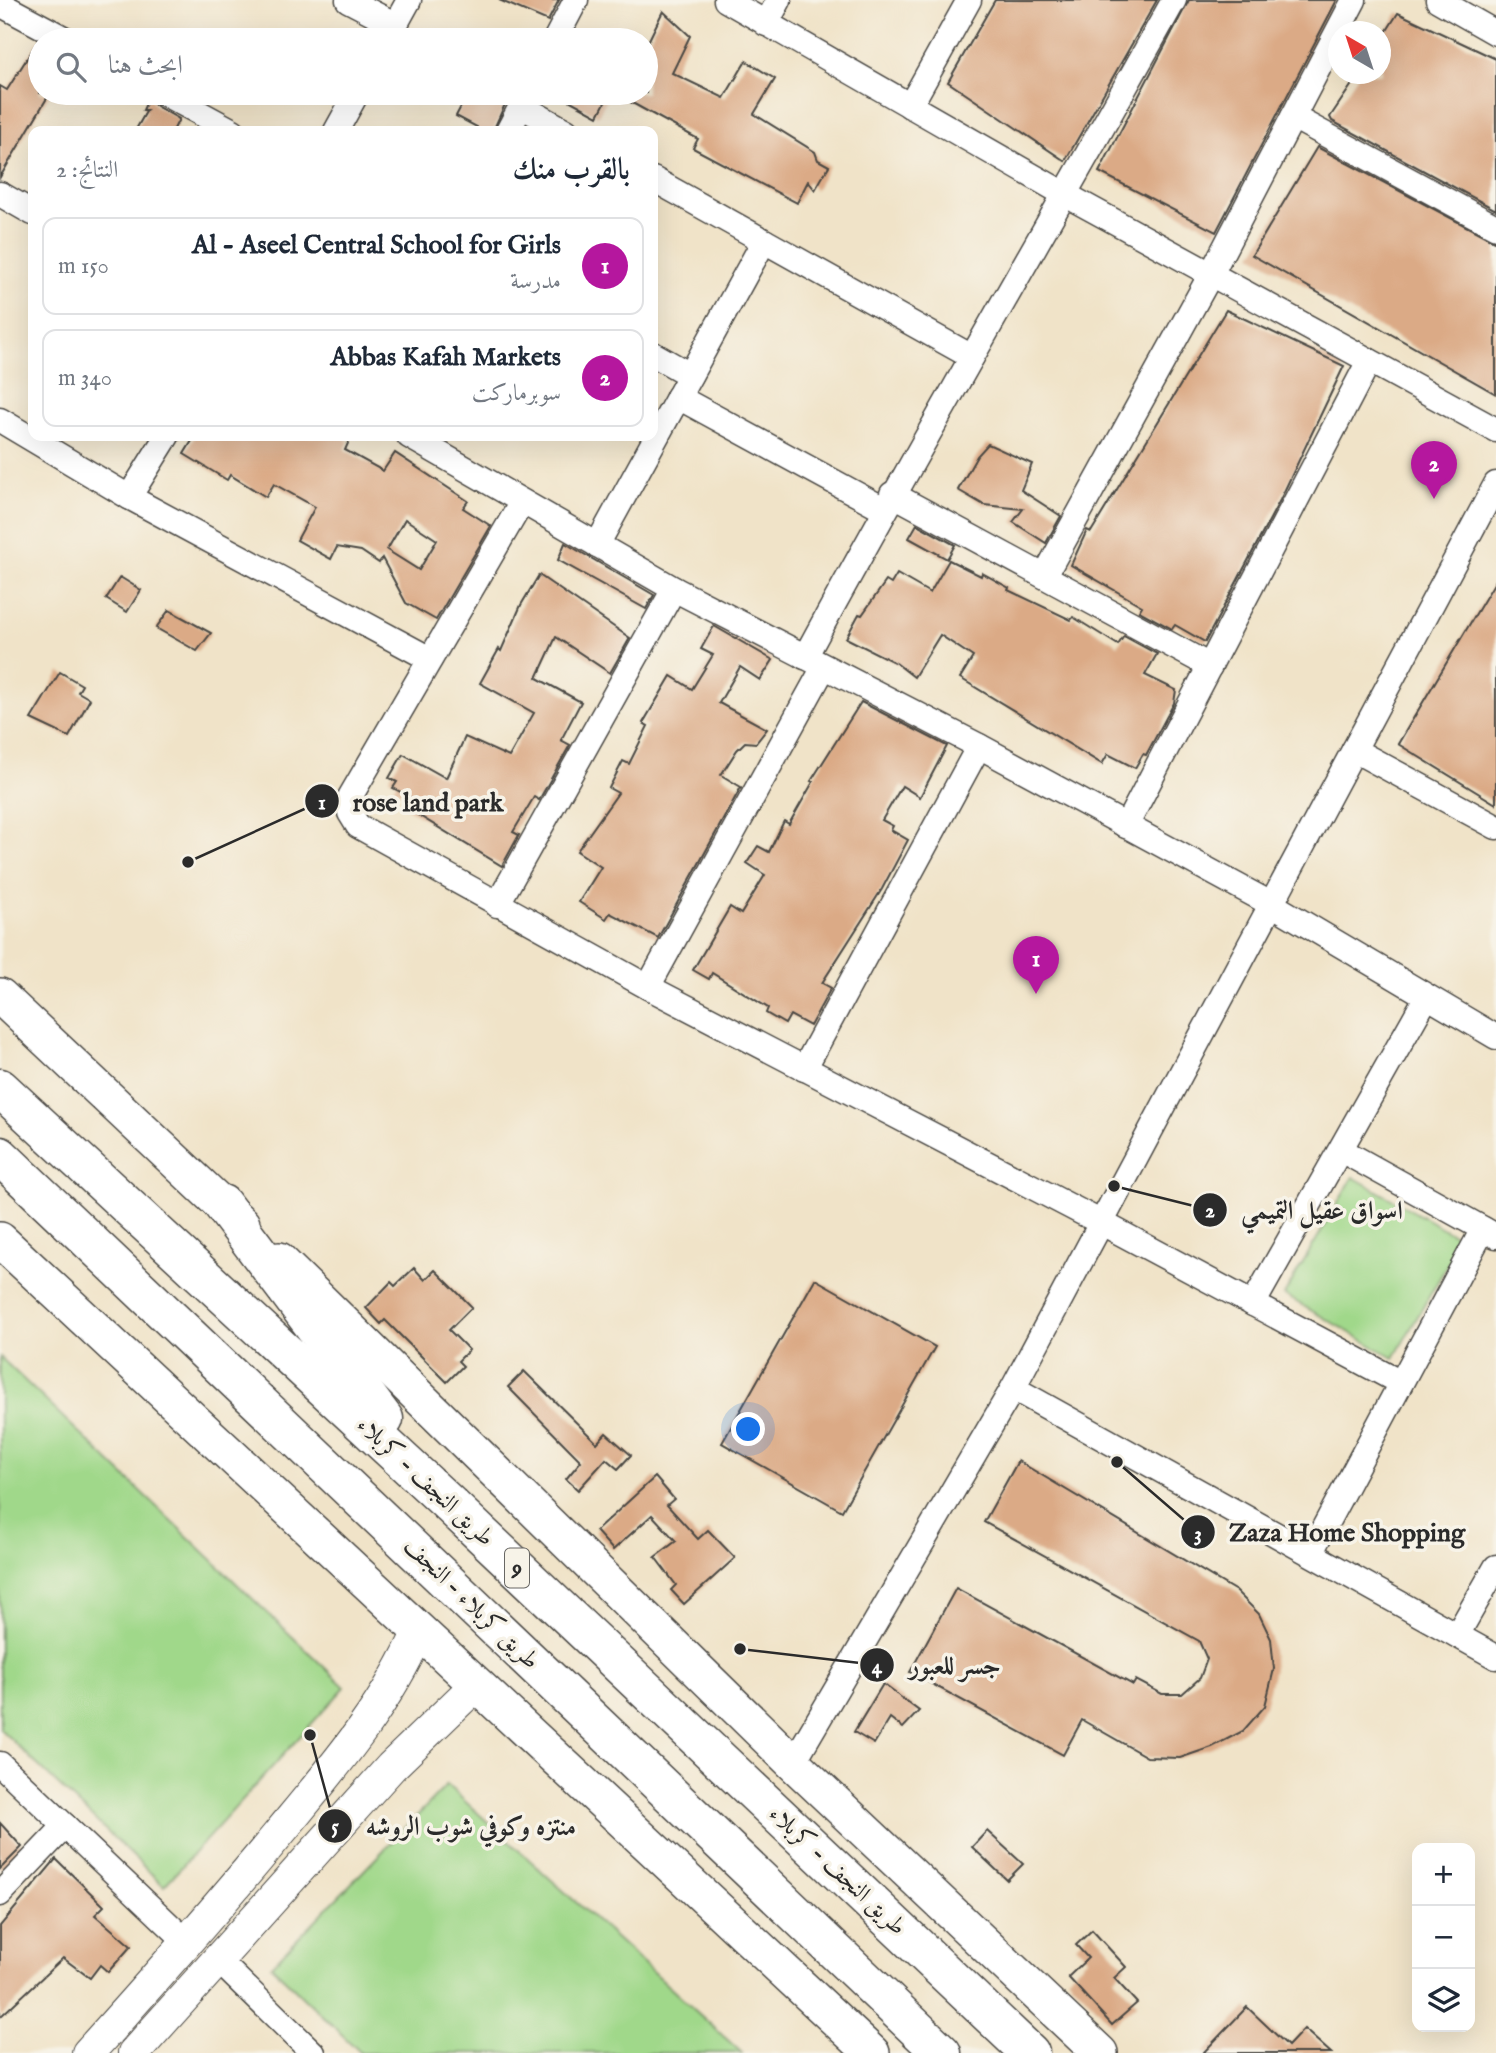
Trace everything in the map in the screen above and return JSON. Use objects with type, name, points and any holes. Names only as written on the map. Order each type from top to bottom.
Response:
[{"type":"highway","name":"طريق النجف - کربلاء","points":[[0,1088],[444,1499],[1030,2053]]},
{"type":"highway","name":"طريق کربلاء - النجف","points":[[0,1156],[942,2053]]},
{"type":"highway","points":[[222,1205],[444,1499]]},
{"type":"main road","points":[[0,996],[222,1205],[793,1763],[1100,2053]]},
{"type":"main road","points":[[0,1240],[872,2053]]},
{"type":"street","points":[[348,0],[386,28]]},
{"type":"street","points":[[393,28],[409,0]]},
{"type":"street","points":[[561,28],[576,0]]},
{"type":"street","points":[[726,0],[1066,195],[1496,430]]},
{"type":"street","points":[[766,23],[779,0]]},
{"type":"street","points":[[910,106],[969,0]]},
{"type":"street","points":[[648,987],[814,662],[888,502],[1066,195],[1174,0]]},
{"type":"street","points":[[1045,575],[1211,274],[1354,0]]},
{"type":"street","points":[[1438,0],[1496,33]]},
{"type":"street","points":[[0,4],[45,28]]},
{"type":"street","points":[[185,105],[224,126]]},
{"type":"street","points":[[338,126],[350,105]]},
{"type":"street","points":[[510,126],[521,105]]},
{"type":"street","points":[[532,105],[559,126]]},
{"type":"street","points":[[1293,117],[1496,227]]},
{"type":"street","points":[[658,182],[972,357]]},
{"type":"street","points":[[0,194],[28,210]]},
{"type":"street","points":[[658,434],[764,241]]},
{"type":"street","points":[[658,357],[690,375]]},
{"type":"street","points":[[1126,826],[1369,360]]},
{"type":"street","points":[[678,397],[888,502],[1045,575],[1210,666]]},
{"type":"street","points":[[0,421],[28,437]]},
{"type":"street","points":[[34,441],[129,497],[430,659]]},
{"type":"street","points":[[129,497],[164,441]]},
{"type":"street","points":[[418,441],[674,589],[979,746],[1273,905],[1496,1037]]},
{"type":"street","points":[[597,545],[654,441]]},
{"type":"street","points":[[793,1763],[1013,1388],[1496,484]]},
{"type":"street","points":[[522,502],[354,790],[350,813],[358,826],[648,987],[1102,1223],[1399,1382]]},
{"type":"street","points":[[497,905],[674,589]]},
{"type":"street","points":[[804,1069],[979,746]]},
{"type":"street","points":[[1354,750],[1496,827]]},
{"type":"street","points":[[1253,1304],[1426,998]]},
{"type":"street","points":[[1311,1552],[1399,1382],[1490,1233],[1341,1150]]},
{"type":"street","points":[[1013,1388],[1496,1657]]},
{"type":"street","points":[[1457,1635],[1496,1567]]},
{"type":"street","points":[[88,2053],[188,1942],[352,1745],[394,1685],[419,1631]]},
{"type":"street","points":[[134,2053],[391,1767],[477,1684]]},
{"type":"street","points":[[352,1745],[362,1739],[374,1739],[384,1745],[390,1755],[391,1767]]},
{"type":"street","points":[[0,1764],[188,1942]]},
{"type":"street","points":[[0,1894],[65,1826]]},
{"type":"street","points":[[218,1960],[313,2053]]},
{"type":"green space","points":[[1353,1177],[1462,1239],[1394,1358],[1284,1295]]},
{"type":"green space","points":[[0,1357],[345,1687],[164,1886],[0,1729]]},
{"type":"green space","points":[[447,1785],[742,2053],[361,2053],[271,1966]]},
{"type":"building","points":[[499,0],[559,0],[548,21]]},
{"type":"building","points":[[995,0],[1157,0],[1065,161],[948,82]]},
{"type":"building","points":[[1189,0],[1337,0],[1216,232],[1099,172]]},
{"type":"building","points":[[663,11],[690,36],[672,73],[724,98],[746,61],[775,79],[754,114],[815,152],[818,160],[829,166],[815,190],[808,181],[797,203],[693,148],[698,139],[636,105],[658,105],[658,28],[655,28]]},
{"type":"building","points":[[1398,13],[1496,59],[1496,210],[1332,121],[1330,117],[1352,84],[1391,84],[1391,24]]},
{"type":"building","points":[[28,57],[28,105],[43,105],[0,177],[0,86],[7,90]]},
{"type":"building","points":[[145,105],[155,105],[179,119],[176,126],[138,126],[147,110],[143,110]]},
{"type":"building","points":[[462,105],[505,105],[495,126],[475,126],[456,116]]},
{"type":"building","points":[[578,105],[604,105],[598,116]]},
{"type":"building","points":[[1317,147],[1496,242],[1496,394],[1252,255]]},
{"type":"building","points":[[1226,310],[1344,366],[1280,500],[1205,642],[1175,625],[1172,629],[1139,611],[1142,606],[1071,565],[1087,530],[1091,532]]},
{"type":"building","points":[[192,441],[349,441],[345,450],[383,471],[395,453],[468,501],[463,508],[491,526],[436,620],[406,603],[382,558],[379,563],[361,551],[337,547],[331,559],[297,540],[315,507],[274,484],[266,497],[230,475],[227,480],[184,454]],"holes":[[[405,519],[437,540],[419,570],[387,550]]]},
{"type":"building","points":[[988,444],[1032,464],[1021,490],[1061,516],[1046,543],[1013,522],[1023,509],[984,505],[958,490],[977,456]]},
{"type":"building","points":[[917,524],[955,545],[947,559],[909,538]]},
{"type":"building","points":[[565,543],[654,595],[646,609],[558,560]]},
{"type":"building","points":[[949,560],[981,576],[982,573],[1009,588],[1008,590],[1071,620],[1073,617],[1118,645],[1124,636],[1157,654],[1145,675],[1176,690],[1174,703],[1146,755],[1143,754],[1135,768],[1108,754],[1102,764],[960,678],[973,657],[940,635],[914,677],[896,663],[846,638],[859,614],[862,615],[886,581],[891,584],[897,574],[930,593]]},
{"type":"building","points":[[539,575],[630,638],[610,673],[556,637],[537,678],[581,702],[561,740],[570,745],[539,800],[534,797],[513,832],[519,835],[502,866],[405,807],[410,797],[393,788],[397,782],[389,778],[403,754],[446,778],[465,737],[509,757],[534,713],[480,683],[499,649],[501,651],[521,605]]},
{"type":"building","points":[[120,577],[141,590],[127,612],[106,599]]},
{"type":"building","points":[[1496,580],[1496,804],[1398,744]]},
{"type":"building","points":[[169,610],[211,633],[197,651],[156,628]]},
{"type":"building","points":[[714,626],[773,660],[760,680],[740,667],[719,703],[767,729],[756,743],[745,742],[737,750],[721,775],[741,787],[658,938],[610,913],[606,919],[579,902],[601,867],[577,851],[618,793],[609,788],[623,761],[629,764],[648,726],[643,723],[671,676],[692,689],[713,655],[701,649]]},
{"type":"building","points":[[60,672],[82,685],[78,692],[90,699],[69,737],[31,719]]},
{"type":"building","points":[[861,702],[947,746],[920,797],[902,786],[882,820],[893,826],[891,830],[908,840],[882,889],[822,983],[831,988],[810,1026],[790,1015],[785,1024],[766,1013],[768,1008],[712,973],[709,979],[693,970],[730,907],[741,914],[765,875],[747,863],[758,846],[769,852],[784,821],[789,824],[813,782],[811,781]]},
{"type":"building","points":[[414,1268],[425,1280],[435,1270],[472,1307],[449,1330],[469,1350],[458,1361],[463,1366],[447,1382],[385,1320],[381,1324],[366,1308],[391,1282],[395,1286]]},
{"type":"building","points":[[815,1279],[935,1347],[842,1511],[722,1443]]},
{"type":"building","points":[[524,1371],[597,1443],[606,1433],[631,1455],[618,1469],[606,1459],[578,1490],[566,1479],[581,1461],[508,1387]]},
{"type":"building","points":[[1018,1461],[1236,1591],[1259,1614],[1271,1639],[1274,1669],[1265,1706],[1243,1731],[1212,1747],[1180,1758],[1147,1757],[1082,1720],[1063,1755],[910,1672],[956,1588],[1133,1685],[1136,1680],[1162,1694],[1182,1694],[1200,1678],[1207,1659],[1199,1641],[984,1522]]},
{"type":"building","points":[[655,1477],[674,1499],[667,1505],[698,1539],[708,1530],[735,1558],[684,1604],[671,1590],[676,1585],[655,1557],[676,1541],[652,1515],[613,1550],[596,1531]]},
{"type":"building","points":[[883,1684],[919,1711],[903,1728],[890,1718],[874,1744],[854,1732]]},
{"type":"building","points":[[0,1823],[22,1847],[0,1869]]},
{"type":"building","points":[[987,1831],[1023,1864],[1007,1880],[972,1847]]},
{"type":"building","points":[[56,1859],[104,1906],[95,1915],[131,1946],[108,1972],[100,1965],[90,1978],[63,1958],[0,2017],[0,1926]]},
{"type":"building","points":[[1092,1930],[1126,1967],[1114,1978],[1137,2003],[1112,2025],[1068,1977],[1088,1958],[1076,1945]]},
{"type":"building","points":[[1247,2007],[1288,2046],[1304,2029],[1331,2053],[1203,2053]]},
{"type":"place","name":"Abbas Kafah Markets","points":[[1434,499]]},
{"type":"place","name":"rose land park","points":[[188,862]]},
{"type":"place","name":"Al - Aseel Central School for Girls","points":[[1036,994]]},
{"type":"place","name":"اسواق عقيل التميمي","points":[[1114,1186]]},
{"type":"place","name":"Zaza Home Shopping","points":[[1117,1462]]},
{"type":"place","name":"جسر للعبور","points":[[740,1649]]},
{"type":"place","name":"منتزه وكوفي شوب الروشه","points":[[310,1735]]}]
